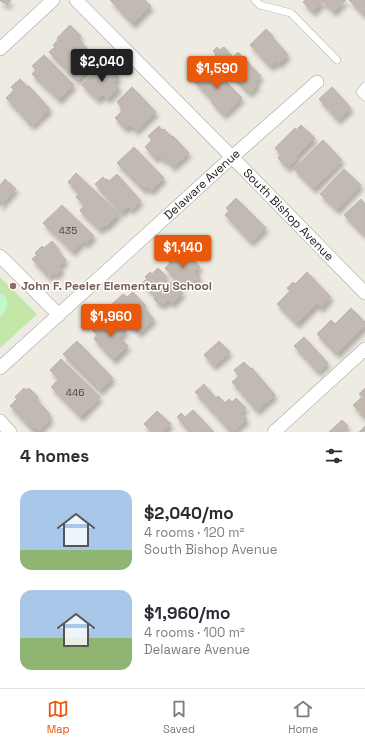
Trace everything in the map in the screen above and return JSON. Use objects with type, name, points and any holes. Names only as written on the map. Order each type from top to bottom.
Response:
[{"type":"street","points":[[0,49],[53,0]]},
{"type":"street","name":"South Bishop Avenue","points":[[76,0],[365,294]]},
{"type":"street","name":"Delaware Avenue","points":[[0,368],[232,157],[317,82]]},
{"type":"street","points":[[0,256],[59,315]]},
{"type":"street","points":[[274,432],[365,349]]},
{"type":"street","points":[[0,421],[10,432]]},
{"type":"lane","points":[[255,0],[260,5],[291,13],[337,60]]},
{"type":"lane","points":[[365,86],[360,92],[365,97]]},
{"type":"green space","points":[[0,277],[37,314],[0,348],[0,317],[3,315],[3,294],[0,294]]},
{"type":"green space","points":[[0,294],[6,298],[7,304],[5,311],[0,317]]},
{"type":"building","points":[[0,0],[11,0],[7,5]]},
{"type":"building","points":[[110,0],[145,0],[151,6],[133,24]]},
{"type":"building","points":[[305,0],[346,0],[334,12],[323,2],[313,12],[303,2]]},
{"type":"building","points":[[349,0],[365,0],[365,16]]},
{"type":"building","points":[[70,25],[81,36],[78,39],[98,60],[78,81],[49,52],[55,47],[53,45],[58,40],[57,38]]},
{"type":"building","points":[[266,29],[288,55],[279,64],[276,62],[271,67],[250,45]]},
{"type":"building","points":[[217,47],[220,50],[224,47],[233,57],[238,52],[261,76],[255,83],[258,85],[249,93],[226,70],[215,55],[216,54],[213,51]]},
{"type":"building","points":[[44,55],[74,85],[59,100],[32,74],[36,70],[32,66]]},
{"type":"building","points":[[105,62],[119,77],[114,82],[119,88],[108,99],[103,95],[98,100],[82,85]]},
{"type":"building","points":[[211,66],[242,98],[224,115],[212,103],[214,102],[192,77],[199,70],[203,74]]},
{"type":"building","points":[[20,79],[28,87],[29,86],[50,109],[32,126],[6,98],[14,90],[11,87]]},
{"type":"building","points":[[132,87],[156,112],[136,131],[130,125],[126,129],[115,118],[121,112],[121,107],[117,102]]},
{"type":"building","points":[[332,87],[351,108],[338,120],[319,99]]},
{"type":"building","points":[[301,125],[315,138],[296,157],[297,159],[288,168],[278,158],[281,155],[275,148],[295,128],[296,130]]},
{"type":"building","points":[[159,126],[162,130],[164,129],[172,137],[173,136],[189,153],[173,167],[166,159],[164,161],[159,155],[156,159],[145,147],[152,140],[148,136]]},
{"type":"building","points":[[323,140],[342,160],[314,189],[294,169]]},
{"type":"building","points":[[134,147],[164,178],[151,191],[147,187],[144,190],[117,163]]},
{"type":"building","points":[[344,169],[361,185],[337,210],[320,194]]},
{"type":"building","points":[[76,173],[119,214],[106,227],[105,225],[100,230],[81,212],[80,210],[85,205],[76,197],[79,193],[68,182]]},
{"type":"building","points":[[117,174],[141,201],[131,210],[128,207],[121,213],[95,184],[103,177],[109,181]]},
{"type":"building","points":[[5,179],[16,189],[0,206],[0,185]]},
{"type":"building","points":[[236,198],[266,228],[251,242],[225,215],[229,211],[226,208]]},
{"type":"building","points":[[361,199],[365,204],[364,235],[344,215]]},
{"type":"building","points":[[62,205],[94,236],[86,244],[83,241],[73,252],[43,223]]},
{"type":"building","points":[[52,241],[59,249],[57,250],[66,260],[59,266],[62,269],[56,276],[54,273],[49,277],[32,259],[37,255],[35,253],[42,246],[44,248]]},
{"type":"building","points":[[182,252],[192,262],[194,260],[200,267],[195,272],[200,277],[192,284],[188,280],[183,286],[165,268],[170,263],[167,260],[174,253],[177,257]]},
{"type":"building","points":[[158,268],[167,277],[164,281],[168,285],[172,282],[183,293],[172,304],[168,300],[163,305],[160,303],[159,304],[154,299],[156,297],[142,283],[147,279],[145,277],[150,272],[152,274]]},
{"type":"building","points":[[307,272],[331,297],[321,308],[317,304],[297,324],[277,304],[290,291],[287,288],[293,282],[295,284]]},
{"type":"building","points":[[133,292],[146,306],[144,308],[154,319],[139,333],[112,304],[123,294],[127,297]]},
{"type":"building","points":[[351,308],[365,322],[365,326],[337,354],[317,334],[331,320],[335,324]]},
{"type":"building","points":[[113,317],[126,331],[119,337],[128,346],[114,360],[94,339],[97,335],[93,331],[104,320],[107,324]]},
{"type":"building","points":[[304,337],[328,363],[318,372],[294,346]]},
{"type":"building","points":[[77,341],[113,378],[100,391],[63,354]]},
{"type":"building","points":[[219,341],[230,352],[214,366],[204,355]]},
{"type":"building","points":[[61,359],[100,397],[81,417],[51,387],[59,379],[50,370]]},
{"type":"building","points":[[244,362],[251,369],[252,368],[275,395],[257,411],[232,382],[239,376],[234,370]]},
{"type":"building","points":[[204,384],[216,398],[218,396],[225,403],[229,399],[232,402],[236,398],[246,408],[241,413],[247,419],[233,432],[231,432],[195,392]]},
{"type":"building","points":[[24,388],[26,390],[29,388],[38,397],[36,399],[50,414],[48,416],[51,419],[38,431],[35,428],[33,430],[10,406],[17,399],[15,397]]},
{"type":"building","points":[[365,388],[365,418],[353,405],[362,397],[359,394]]},
{"type":"building","points":[[193,410],[214,432],[190,432],[177,417],[181,413],[185,417]]},
{"type":"building","points":[[157,411],[171,424],[163,432],[152,432],[144,424]]},
{"type":"building","points":[[342,420],[348,426],[344,429],[346,432],[329,432]]},
{"type":"building","points":[[365,426],[365,432],[359,432]]},
{"type":"place","name":"John F. Peeler Elementary School","points":[[13,286]]}]
